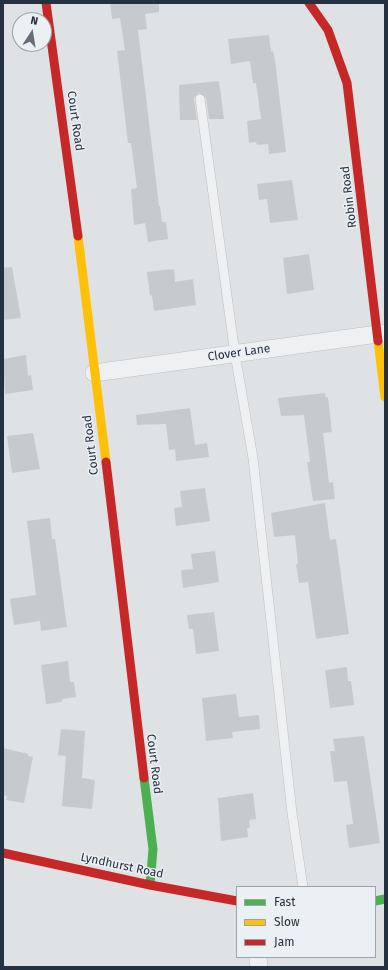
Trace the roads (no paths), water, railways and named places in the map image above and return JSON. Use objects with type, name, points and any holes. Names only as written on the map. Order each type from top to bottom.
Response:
[{"type":"street","name":"Court Road","points":[[46,3],[72,188],[153,849],[150,885]]},
{"type":"street","name":"Robin Road","points":[[309,3],[324,21],[335,41],[347,83],[381,334],[385,397]]},
{"type":"street","name":"Clover Lane","points":[[94,373],[381,334]]},
{"type":"street","name":"Lyndhurst Road","points":[[3,853],[150,885],[236,901]]},
{"type":"lane","points":[[200,99],[235,354],[253,458],[292,813],[303,886]]}]
